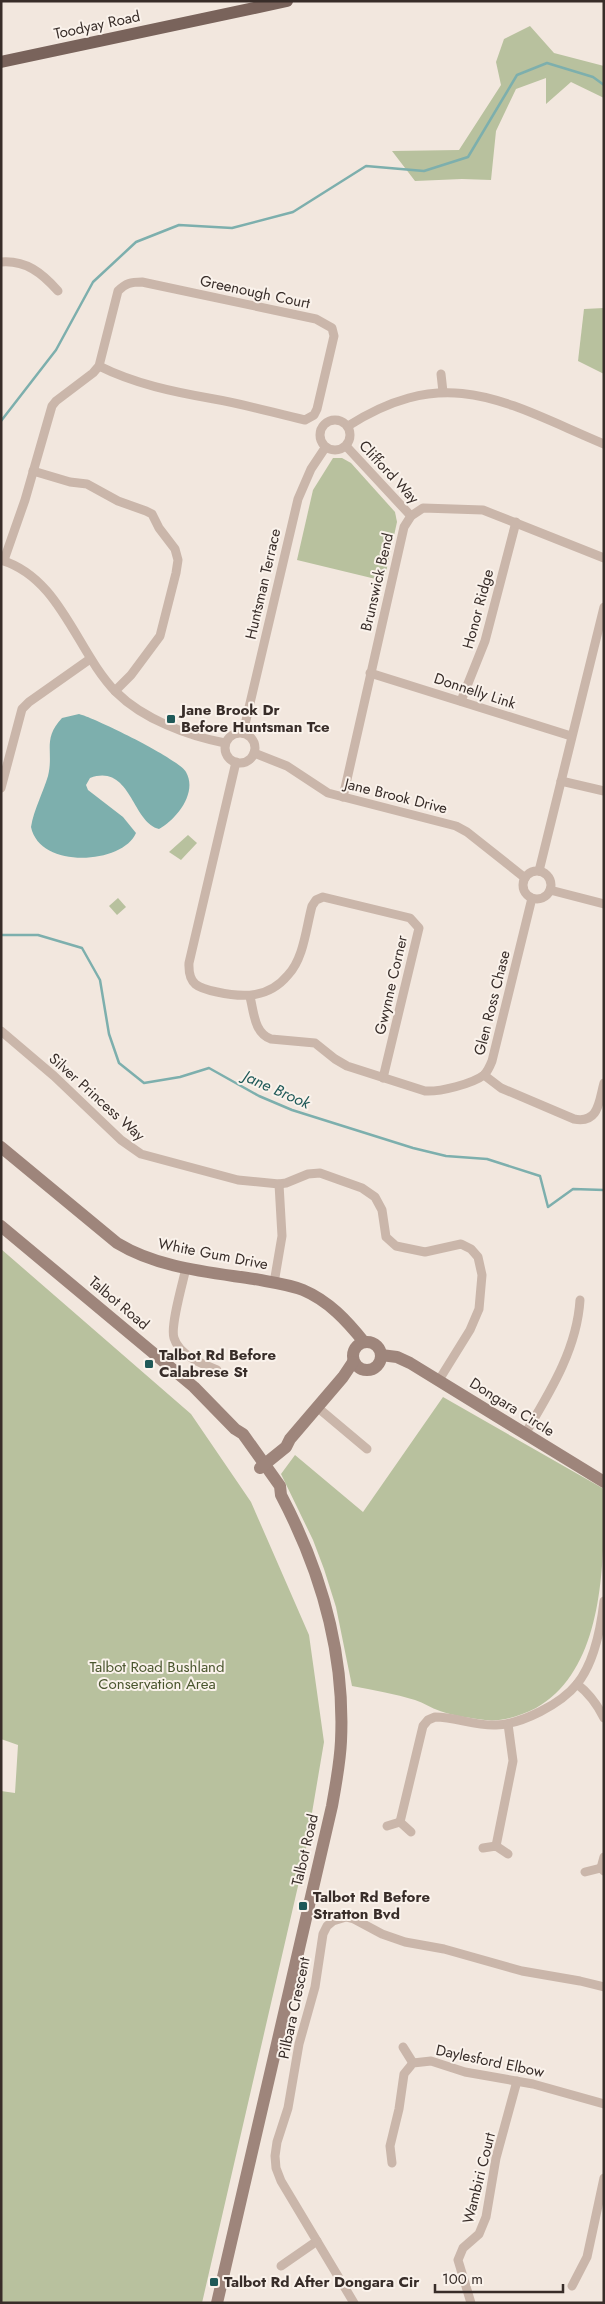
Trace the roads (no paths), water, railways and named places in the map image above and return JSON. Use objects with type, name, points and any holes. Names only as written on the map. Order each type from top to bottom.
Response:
[{"type":"main road","name":"Toodyay Road","points":[[1,62],[287,1]]},
{"type":"main road","name":"White Gum Drive","points":[[1,1148],[117,1244],[144,1258],[186,1268],[274,1283],[303,1290],[336,1310],[352,1328],[359,1345]]},
{"type":"main road","name":"Talbot Road","points":[[1,1226],[194,1387],[236,1430],[236,1438],[261,1463],[272,1490],[281,1495],[310,1556],[325,1602],[339,1681],[341,1740],[332,1806],[216,2303]]},
{"type":"main road","points":[[359,1345],[375,1345],[380,1360],[370,1371],[355,1365],[353,1352],[359,1345]]},
{"type":"main road","name":"Dongara Circle","points":[[380,1360],[404,1360],[604,1482]]},
{"type":"main road","points":[[261,1463],[290,1439],[355,1365]]},
{"type":"street","points":[[1,262],[15,261],[24,264],[47,279],[58,291]]},
{"type":"street","name":"Greenough Court","points":[[131,282],[142,282],[316,319],[332,328],[334,336],[317,409],[314,415],[305,420],[214,399],[185,395],[113,373],[98,366],[118,291],[124,285],[131,282]]},
{"type":"street","points":[[98,366],[94,373],[52,406],[33,471],[2,560],[30,574],[51,594],[90,659],[115,691],[128,703],[154,719],[225,743]]},
{"type":"street","points":[[442,374],[443,392]]},
{"type":"street","points":[[348,426],[384,406],[406,398],[443,392],[461,393],[495,400],[604,444]]},
{"type":"street","points":[[338,420],[348,426],[351,436],[346,446],[337,451],[326,448],[319,436],[325,423],[338,420]]},
{"type":"street","name":"Clifford Way","points":[[346,446],[411,516]]},
{"type":"street","name":"Huntsman Terrace","points":[[243,733],[298,499],[311,469],[326,448]]},
{"type":"street","points":[[33,471],[65,481],[87,484],[128,506],[152,514],[159,528],[175,549],[178,560],[176,573],[160,636],[131,675],[115,691]]},
{"type":"street","points":[[411,516],[424,508],[471,508],[493,512],[604,558]]},
{"type":"street","name":"Brunswick Bend","points":[[343,797],[404,528],[411,516]]},
{"type":"street","name":"Honor Ridge","points":[[461,701],[485,641],[516,522]]},
{"type":"street","points":[[540,871],[571,736],[604,607]]},
{"type":"street","points":[[1,788],[22,710],[29,702],[90,659]]},
{"type":"street","name":"Donnelly Link","points":[[370,673],[571,736]]},
{"type":"street","points":[[243,733],[248,735],[254,743],[254,753],[249,760],[236,762],[226,753],[225,743],[230,736],[243,733]]},
{"type":"street","name":"Jane Brook Drive","points":[[254,753],[275,760],[300,774],[320,789],[343,797],[456,826],[467,832],[525,878]]},
{"type":"street","name":"Gwynne Corner","points":[[236,762],[189,964],[191,979],[196,986],[234,996],[250,996],[268,991],[280,984],[295,967],[312,906],[316,900],[323,897],[410,918],[419,928],[383,1078]]},
{"type":"street","points":[[561,781],[604,791]]},
{"type":"street","points":[[540,871],[549,878],[550,890],[544,896],[532,898],[524,890],[525,878],[531,872],[540,871]]},
{"type":"street","points":[[550,890],[604,904]]},
{"type":"street","name":"Glen Ross Chase","points":[[250,996],[257,1028],[265,1037],[316,1043],[341,1063],[419,1090],[432,1092],[473,1081],[484,1075],[492,1061],[532,898]]},
{"type":"street","name":"Silver Princess Way","points":[[1,1031],[54,1076],[121,1140],[141,1154],[229,1178],[279,1184],[314,1173],[370,1192],[379,1202],[386,1237],[396,1246],[425,1252],[461,1244],[474,1250],[478,1256],[482,1275],[479,1309],[470,1330],[439,1380]]},
{"type":"street","points":[[484,1075],[501,1088],[583,1120],[595,1114],[604,1083]]},
{"type":"street","points":[[274,1283],[282,1236],[279,1184]]},
{"type":"street","points":[[186,1268],[174,1326],[174,1338],[178,1347],[194,1360],[217,1370]]},
{"type":"street","points":[[525,1434],[561,1370],[576,1328],[580,1300]]},
{"type":"street","points":[[317,1407],[367,1449]]},
{"type":"street","points":[[400,1822],[420,1734],[428,1720],[444,1718],[480,1724],[508,1724],[541,1711],[577,1684],[602,1628],[604,1600]]},
{"type":"street","points":[[577,1684],[587,1691],[604,1718]]},
{"type":"street","points":[[496,1846],[513,1761],[508,1724]]},
{"type":"street","points":[[388,1826],[400,1822]]},
{"type":"street","points":[[400,1822],[411,1832]]},
{"type":"street","points":[[483,1848],[496,1846],[508,1854]]},
{"type":"street","points":[[585,1872],[602,1870],[604,1857]]},
{"type":"street","name":"Pilbara Crescent","points":[[354,2303],[280,2181],[275,2156],[291,2094],[299,2044],[315,1988],[323,1934],[327,1926],[339,1918],[354,1919],[382,1934],[405,1942],[444,1950],[522,1971],[604,1987]]},
{"type":"street","points":[[403,2047],[413,2063]]},
{"type":"street","name":"Daylesford Elbow","points":[[392,2163],[390,2146],[399,2109],[404,2074],[413,2063],[432,2061],[464,2072],[550,2088],[604,2104]]},
{"type":"street","name":"Wambiri Court","points":[[471,2303],[458,2260],[462,2248],[479,2234],[486,2217],[496,2158],[518,2081]]},
{"type":"street","points":[[572,2286],[587,2257],[604,2178]]},
{"type":"street","points":[[281,2266],[317,2241]]},
{"type":"water","points":[[79,714],[118,731],[169,758],[186,772],[189,780],[187,797],[183,805],[166,825],[159,829],[150,824],[123,786],[114,779],[104,776],[90,778],[86,785],[88,790],[123,817],[136,833],[128,843],[115,851],[99,856],[82,858],[65,856],[49,850],[38,841],[31,827],[48,776],[52,733],[62,718]]},
{"type":"waterway","points":[[1,421],[56,350],[93,282],[136,242],[179,225],[232,228],[293,212],[366,166],[424,171],[468,157],[517,75],[547,63],[593,77],[604,85]]},
{"type":"waterway","name":"Jane Brook","points":[[1,935],[38,935],[82,948],[100,980],[109,1034],[119,1063],[144,1083],[180,1077],[209,1068],[259,1096],[292,1110],[413,1148],[446,1156],[487,1159],[540,1176],[548,1207],[573,1189],[604,1190]]},
{"type":"place","name":"Jane Brook Dr Before Huntsman Tce","points":[[171,719]]},
{"type":"place","name":"Talbot Rd Before Calabrese St","points":[[149,1364]]},
{"type":"place","name":"Talbot Rd Before Stratton Bvd","points":[[303,1906]]},
{"type":"place","name":"Talbot Rd After Dongara Cir","points":[[214,2282]]},
{"type":"park label","name":"Talbot Road Bushland Conservation Area","points":[[157,1676]]}]
